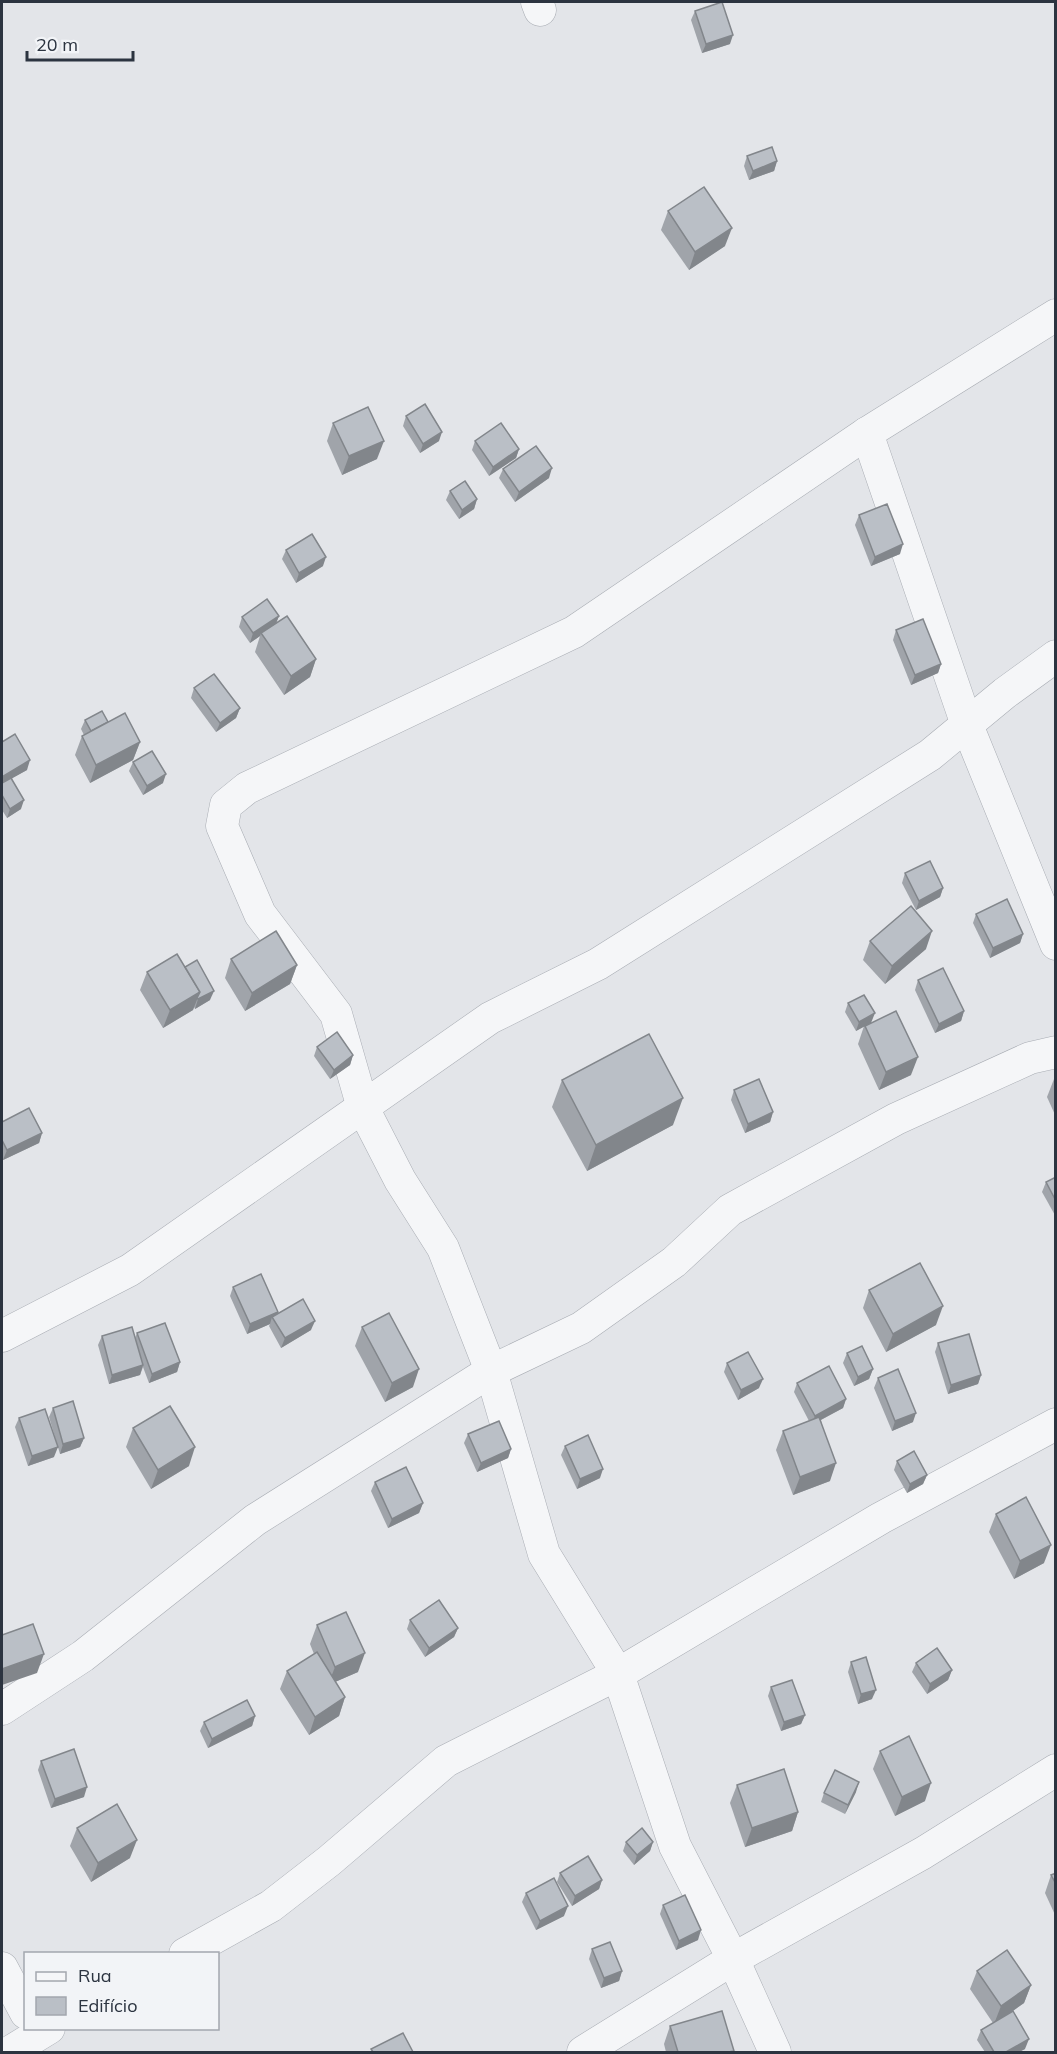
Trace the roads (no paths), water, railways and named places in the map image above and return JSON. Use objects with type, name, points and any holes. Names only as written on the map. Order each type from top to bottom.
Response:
[{"type":"street","points":[[775,2052],[733,1959],[675,1846],[618,1674],[544,1554],[491,1371],[443,1248],[400,1180],[363,1108],[336,1014],[260,914],[222,826],[226,805],[247,788],[574,632],[867,433],[1056,315]]},
{"type":"street","points":[[867,433],[967,725],[1056,944]]},
{"type":"street","points":[[2,1336],[130,1270],[490,1018],[598,964],[930,755],[1056,656]]},
{"type":"street","points":[[2,1709],[83,1656],[255,1520],[491,1371],[581,1328],[674,1262],[730,1210],[896,1119],[1030,1058],[1056,1052]]},
{"type":"street","points":[[187,1952],[271,1906],[329,1861],[446,1761],[618,1674],[881,1518],[1056,1424]]},
{"type":"street","points":[[582,2052],[733,1959],[923,1853],[1056,1770]]},
{"type":"street","points":[[2,1968],[24,2007]]},
{"type":"street","points":[[10,2052],[38,2032]]}]
